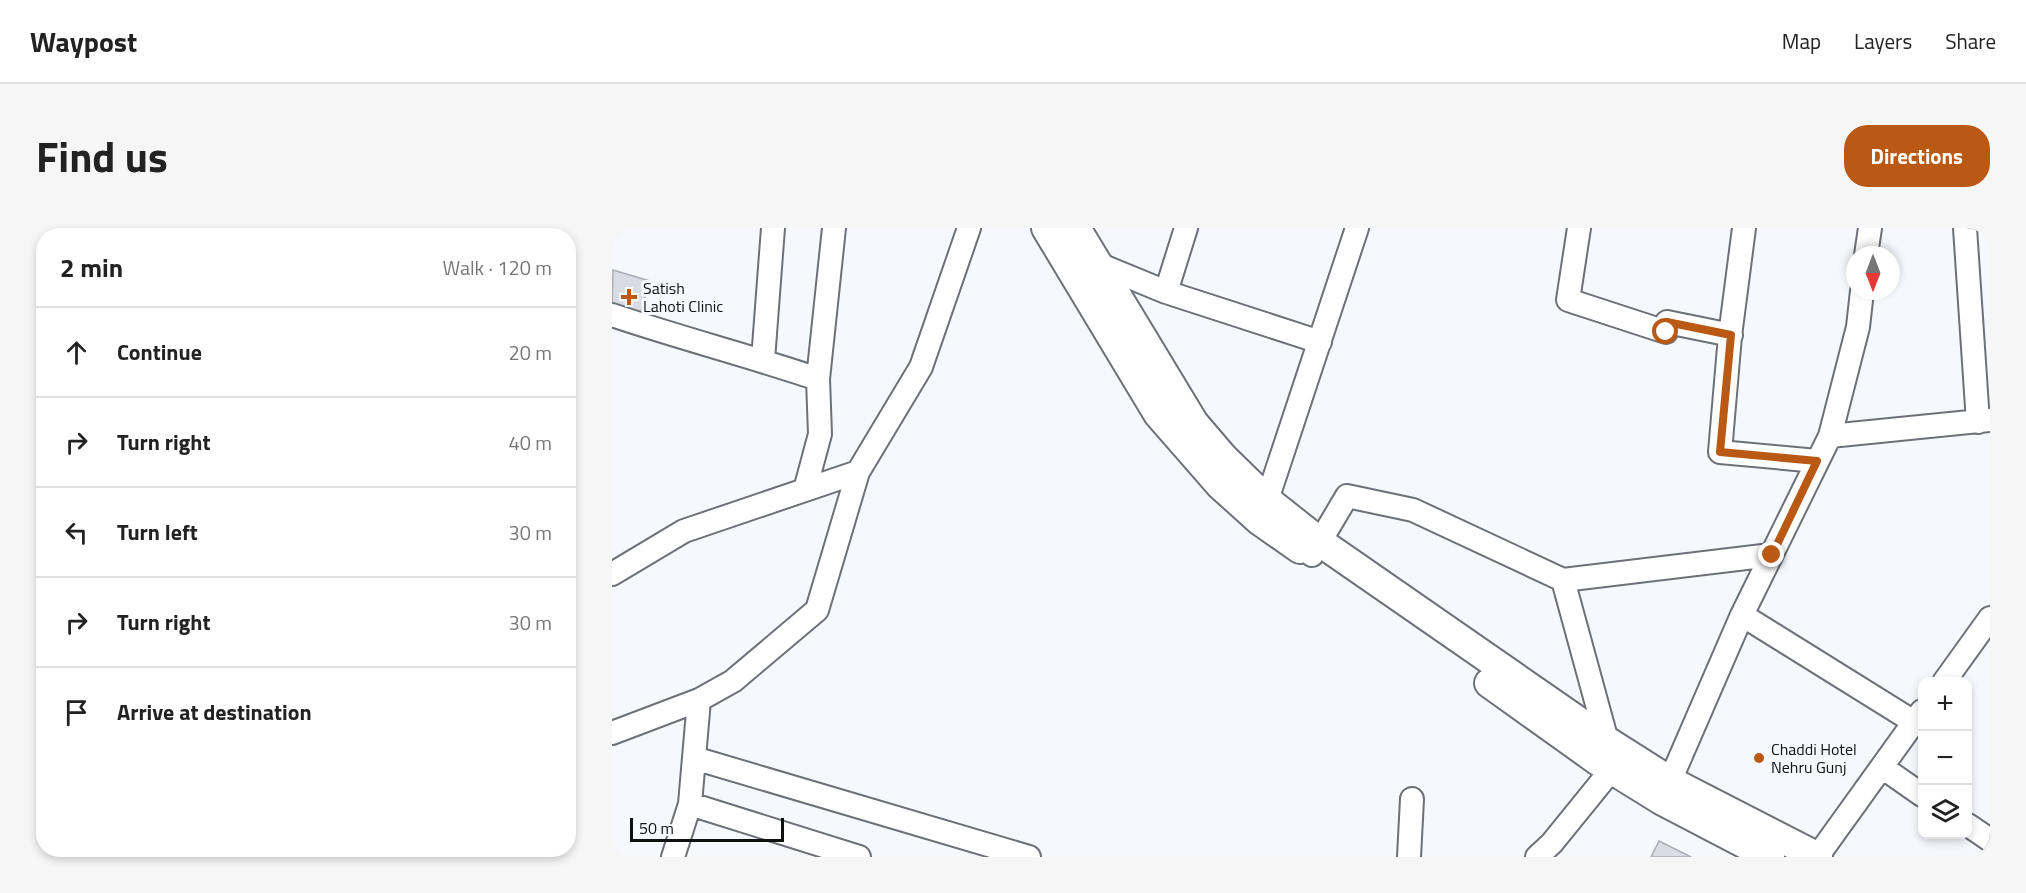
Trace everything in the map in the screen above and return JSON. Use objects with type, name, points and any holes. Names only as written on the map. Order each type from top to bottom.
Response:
[{"type":"main road","points":[[1046,228],[1158,414],[1220,485],[1260,521],[1316,549],[1670,782],[1818,857]]},
{"type":"main road","points":[[1076,228],[1194,423],[1223,457],[1316,549],[1612,770],[1661,800],[1770,857]]},
{"type":"street","points":[[763,360],[773,228]]},
{"type":"street","points":[[806,490],[820,434],[818,379],[834,228]]},
{"type":"street","points":[[612,733],[699,700],[734,681],[817,610],[858,472],[921,367],[969,228]]},
{"type":"street","points":[[1166,291],[1186,228]]},
{"type":"street","points":[[1267,500],[1357,228]]},
{"type":"street","points":[[1579,228],[1568,300],[1666,332],[1667,322],[1731,335]]},
{"type":"street","points":[[1744,228],[1720,452],[1817,461]]},
{"type":"street","points":[[1867,246],[1870,228]]},
{"type":"street","points":[[1830,436],[1984,421],[1965,228]]},
{"type":"street","points":[[1098,264],[1166,291],[1320,342]]},
{"type":"street","points":[[1670,782],[1742,615],[1830,436],[1858,327],[1861,300]]},
{"type":"street","points":[[612,315],[669,334],[763,360],[818,379]]},
{"type":"street","points":[[612,574],[684,531],[858,472]]},
{"type":"street","points":[[1316,549],[1347,496],[1413,510],[1563,580],[1772,555]]},
{"type":"street","points":[[1563,580],[1607,741]]},
{"type":"street","points":[[1742,615],[1918,717],[1818,857]]},
{"type":"street","points":[[1947,677],[1990,618]]},
{"type":"street","points":[[673,857],[690,804],[699,700]]},
{"type":"street","points":[[694,758],[1029,857]]},
{"type":"street","points":[[1882,767],[1918,792]]},
{"type":"street","points":[[1537,857],[1552,843],[1612,770]]},
{"type":"street","points":[[1409,857],[1412,799]]},
{"type":"street","points":[[690,804],[859,857]]},
{"type":"street","points":[[1972,828],[1990,840]]},
{"type":"building","points":[[613,270],[650,281],[639,318],[612,310]]},
{"type":"building","points":[[1659,841],[1691,857],[1651,857]]},
{"type":"place","name":"Satish Lahoti Clinic","points":[[629,297]]},
{"type":"place","name":"Chaddi Hotel Nehru Gunj","points":[[1759,758]]},
{"type":"route","points":[[1666,332],[1667,322],[1731,335],[1720,452],[1817,461],[1772,555]]}]
